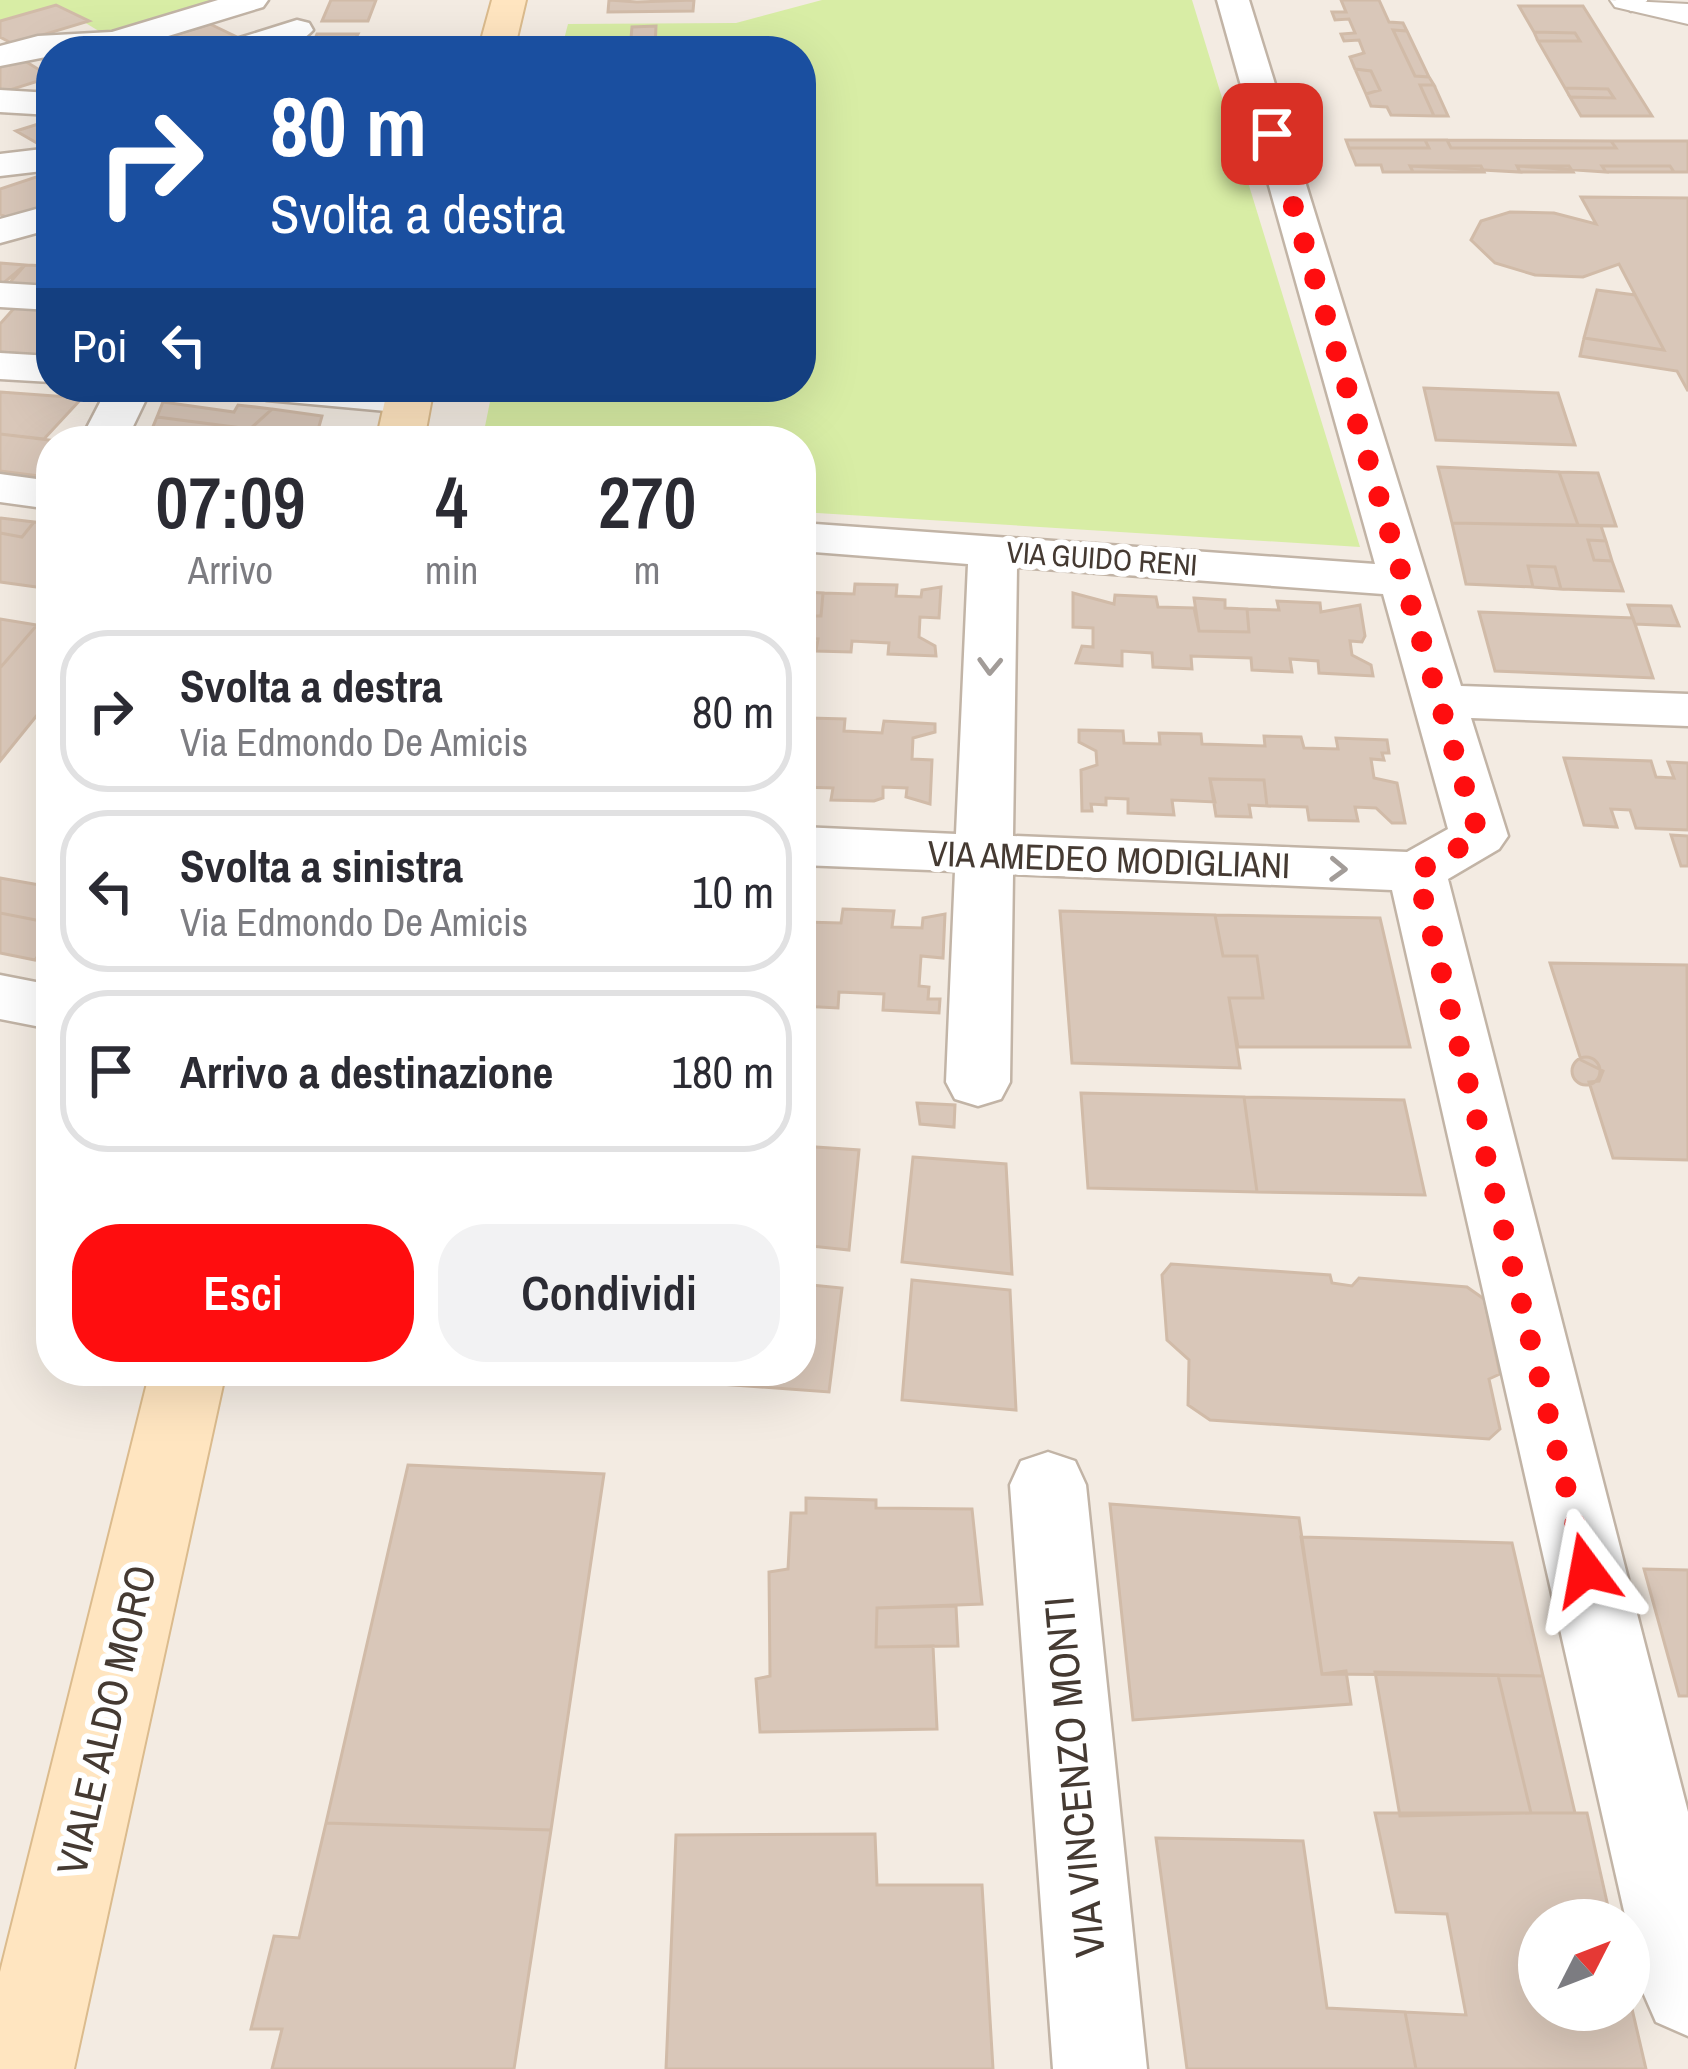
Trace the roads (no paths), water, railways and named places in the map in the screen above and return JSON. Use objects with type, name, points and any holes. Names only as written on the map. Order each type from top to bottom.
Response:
[{"type":"main road","points":[[500,36],[509,0]]},
{"type":"main road","name":"VIALE ALDO MORO","points":[[25,2069],[184,1386]]},
{"type":"street","points":[[135,36],[252,0]]},
{"type":"street","points":[[1233,0],[1479,836],[1417,872],[1688,1990]]},
{"type":"street","points":[[1630,0],[1688,14]]},
{"type":"street","points":[[0,56],[36,47]]},
{"type":"street","points":[[0,101],[36,103]]},
{"type":"street","points":[[0,165],[36,161]]},
{"type":"street","points":[[0,231],[36,222]]},
{"type":"street","points":[[0,295],[36,297]]},
{"type":"street","points":[[0,366],[36,368]]},
{"type":"street","points":[[362,402],[406,409]]},
{"type":"street","points":[[0,488],[36,493]]},
{"type":"street","name":"VIA GUIDO RENI","points":[[816,538],[1404,581]]},
{"type":"street","points":[[978,1082],[993,550]]},
{"type":"street","points":[[1439,701],[1688,710]]},
{"type":"street","name":"VIA AMEDEO MODIGLIANI","points":[[816,848],[1417,872]]},
{"type":"street","points":[[0,997],[36,1004]]},
{"type":"street","name":"VIA VINCENZO MONTI","points":[[1048,1485],[1100,2069]]}]
